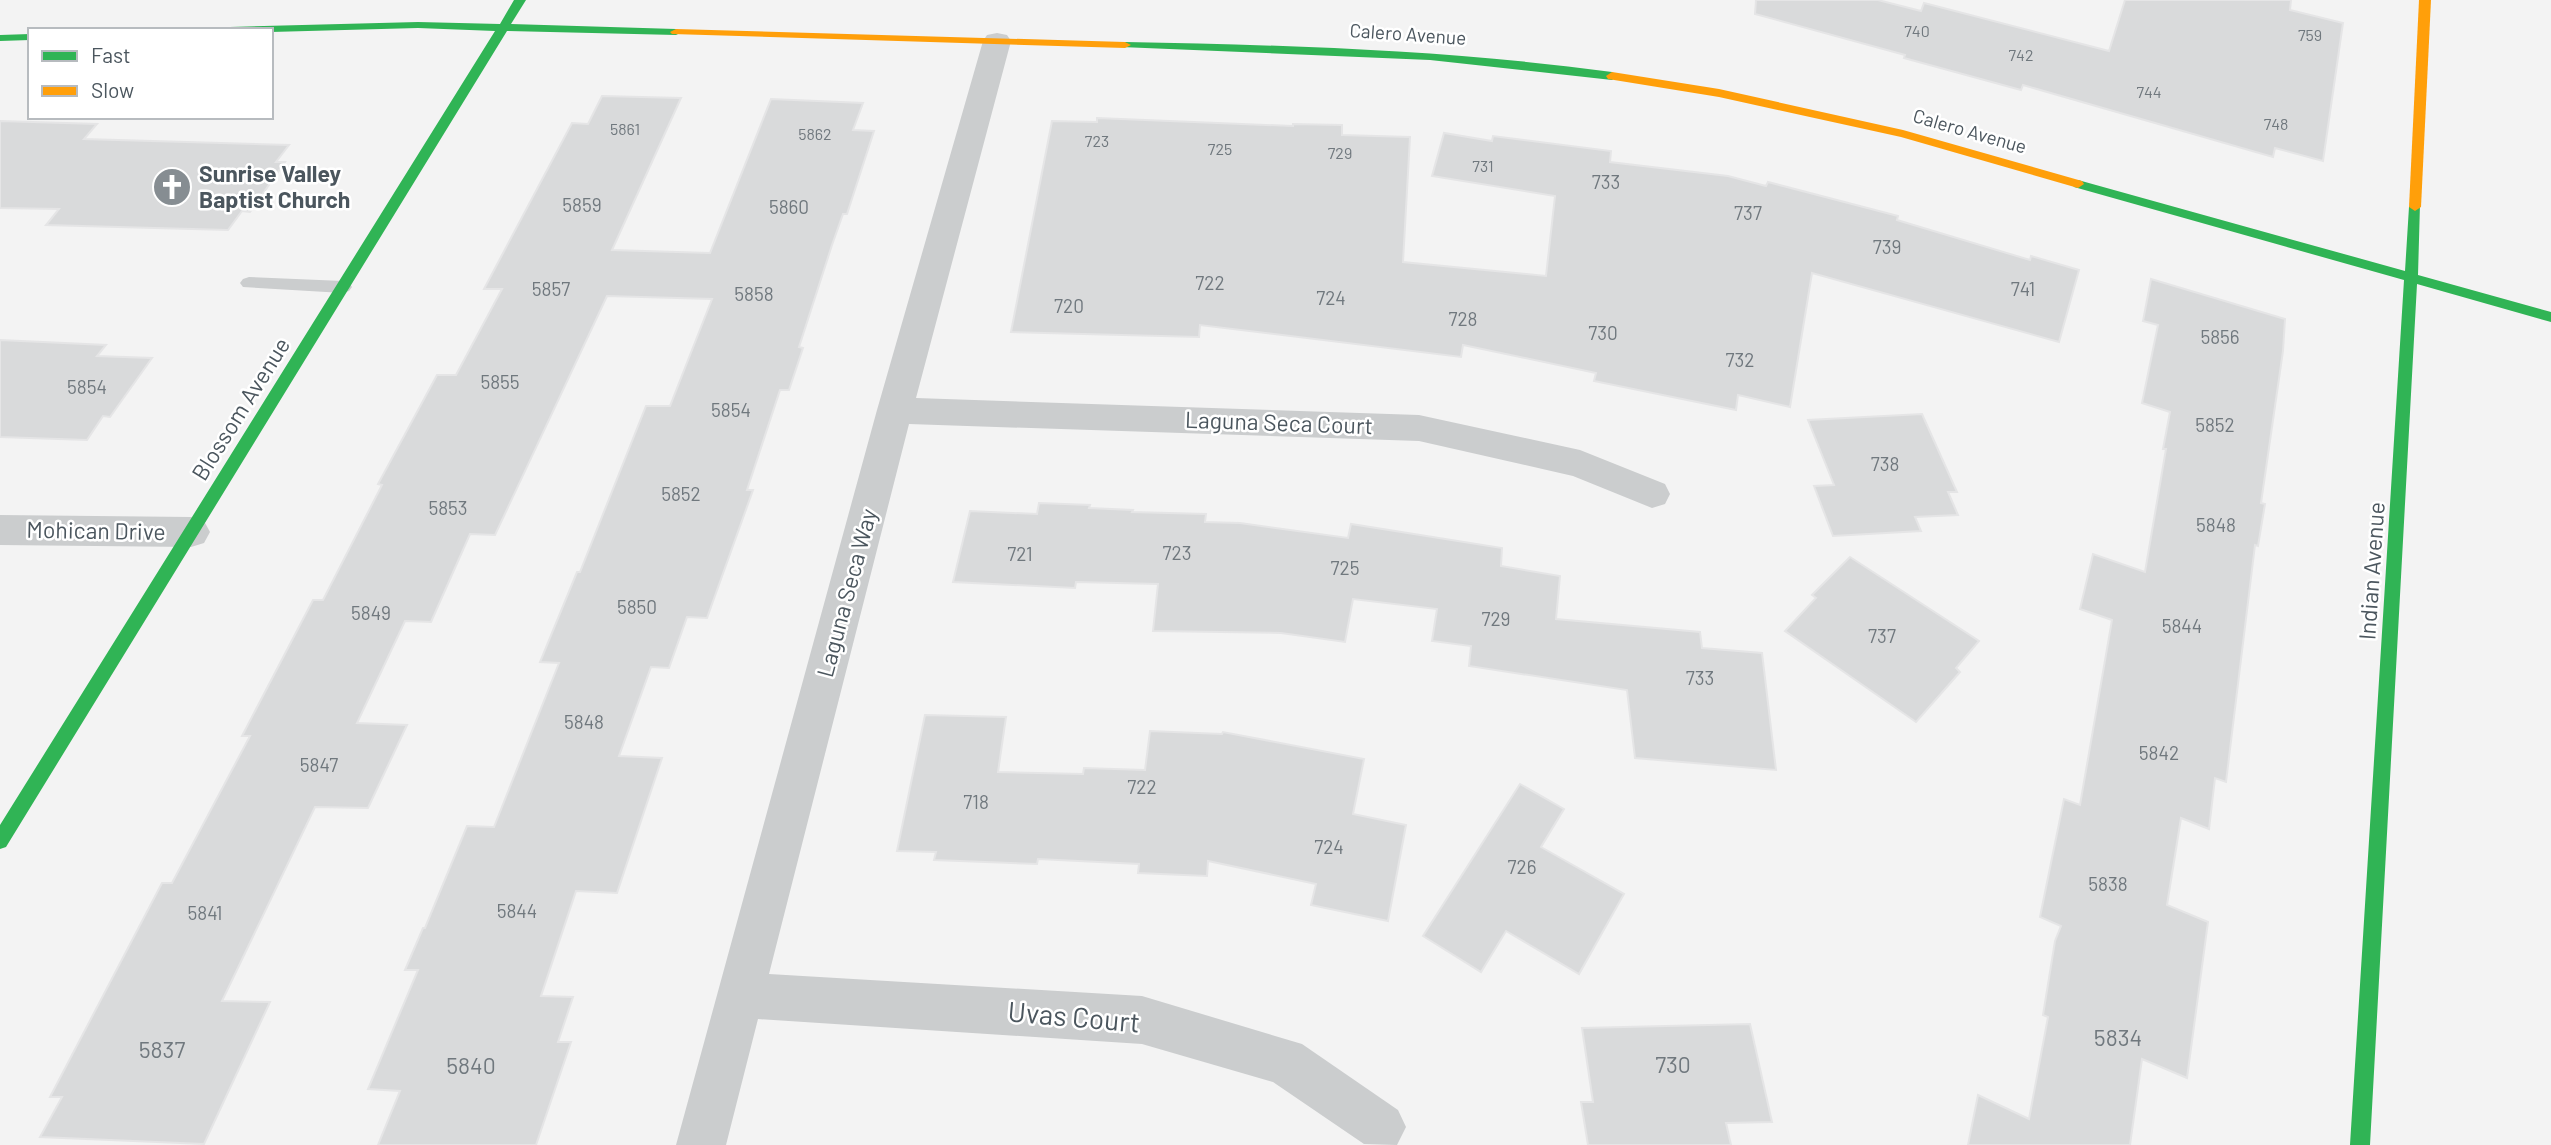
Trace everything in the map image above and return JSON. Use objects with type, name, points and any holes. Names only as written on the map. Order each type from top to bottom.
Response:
[{"type":"street","name":"Blossom Avenue","points":[[0,841],[520,0]]},
{"type":"street","name":"Indian Avenue","points":[[2360,1145],[2412,278],[2425,0]]},
{"type":"street","name":"Calero Avenue","points":[[273,29],[418,25],[998,41],[1384,53],[1534,64],[1719,93],[1903,134],[2551,317]]},
{"type":"street","points":[[0,38],[28,37]]},
{"type":"street","name":"Laguna Seca Way","points":[[701,1145],[895,410],[998,41]]},
{"type":"street","name":"Laguna Seca Court","points":[[895,410],[1419,428],[1580,464],[1652,494]]},
{"type":"street","name":"Mohican Drive","points":[[0,530],[191,532]]},
{"type":"street","name":"Uvas Court","points":[[741,995],[1142,1020],[1285,1061],[1381,1127]]},
{"type":"lane","points":[[249,284],[343,287]]},
{"type":"building","points":[[1756,0],[1878,0],[1921,11],[1924,3],[2109,51],[2125,0],[2291,0],[2290,10],[2343,23],[2323,161],[2275,148],[2273,157],[2023,85],[2021,90],[1904,58],[1905,55],[1755,14]]},
{"type":"building","points":[[602,96],[681,98],[612,250],[710,253],[771,99],[863,103],[853,130],[874,131],[847,214],[843,214],[832,245],[799,347],[803,348],[789,390],[780,390],[747,490],[753,490],[707,618],[687,617],[669,668],[651,667],[619,756],[662,758],[617,893],[576,891],[541,996],[573,997],[558,1042],[571,1042],[536,1145],[378,1145],[400,1091],[368,1089],[418,970],[405,970],[467,826],[494,827],[559,663],[540,662],[577,572],[580,572],[646,406],[670,406],[712,299],[607,296],[495,535],[470,534],[431,622],[405,621],[357,723],[407,725],[368,808],[315,807],[222,1001],[270,1002],[204,1144],[40,1137],[62,1097],[50,1097],[162,883],[172,883],[250,736],[242,736],[313,600],[323,600],[382,485],[378,484],[437,375],[456,375],[502,289],[484,289],[572,123],[588,124]]},
{"type":"building","points":[[1097,118],[1293,126],[1342,125],[1342,135],[1410,137],[1403,262],[1546,276],[1555,196],[1432,176],[1444,133],[1492,141],[1493,136],[1611,151],[1610,162],[1728,176],[1766,186],[1768,182],[1898,216],[1897,220],[2030,260],[2031,256],[2079,270],[2059,342],[1812,273],[1790,407],[1738,395],[1736,410],[1594,381],[1596,373],[1463,345],[1461,357],[1200,325],[1199,337],[1011,332],[1052,121],[1097,122]]},
{"type":"building","name":"Sunrise Valley Baptist Church","points":[[0,121],[97,124],[84,139],[289,145],[276,162],[285,162],[250,212],[242,211],[228,230],[46,225],[59,209],[0,208]]},
{"type":"building","points":[[2151,279],[2285,319],[2283,351],[2261,503],[2265,504],[2258,546],[2255,545],[2226,782],[2215,778],[2209,829],[2181,818],[2167,905],[2208,922],[2187,1078],[2142,1059],[2130,1145],[1968,1145],[1978,1095],[2029,1119],[2048,1017],[2043,1015],[2055,941],[2061,926],[2040,917],[2064,799],[2080,805],[2112,620],[2080,609],[2093,554],[2145,572],[2170,412],[2142,403],[2158,325],[2143,321]]},
{"type":"building","points":[[0,340],[106,345],[97,356],[152,358],[110,417],[103,416],[87,440],[0,437]]},
{"type":"building","points":[[1922,414],[1957,492],[1948,492],[1958,515],[1915,517],[1921,531],[1833,536],[1814,486],[1834,485],[1808,420]]},
{"type":"building","points":[[1039,503],[1090,505],[1089,508],[1133,510],[1132,512],[1206,514],[1205,522],[1240,523],[1348,538],[1351,524],[1502,548],[1501,566],[1560,576],[1556,619],[1700,632],[1702,648],[1762,653],[1776,770],[1635,758],[1627,690],[1469,666],[1471,646],[1432,641],[1437,609],[1353,599],[1345,642],[1281,633],[1153,631],[1158,584],[1076,582],[1075,588],[953,582],[970,511],[1037,514]]},
{"type":"building","points":[[1850,557],[1979,641],[1956,668],[1960,672],[1916,722],[1785,631],[1816,598],[1812,595]]},
{"type":"building","points":[[925,715],[1006,717],[998,772],[1083,774],[1084,768],[1145,770],[1150,731],[1223,732],[1364,759],[1353,814],[1406,825],[1388,921],[1311,905],[1316,884],[1208,861],[1207,876],[1138,873],[1139,864],[1038,859],[1037,864],[934,860],[936,852],[897,851]]},
{"type":"building","points":[[1520,784],[1564,809],[1541,847],[1624,894],[1579,974],[1506,931],[1481,972],[1423,936]]},
{"type":"building","points":[[1750,1024],[1772,1122],[1726,1123],[1731,1145],[1588,1145],[1581,1102],[1593,1102],[1582,1028]]},
{"type":"traffic: fast","points":[[0,841],[520,0]]},
{"type":"traffic: fast","points":[[273,29],[418,25],[676,32]]},
{"type":"traffic: fast","points":[[0,38],[28,37]]},
{"type":"traffic: fast","points":[[1125,45],[1430,56],[1612,76]]},
{"type":"traffic: fast","points":[[2078,184],[2551,317]]},
{"type":"traffic: fast","points":[[2360,1145],[2415,207]]},
{"type":"traffic: slow","points":[[2415,207],[2425,0]]},
{"type":"traffic: slow","points":[[676,32],[1125,45]]},
{"type":"traffic: slow","points":[[1612,76],[1719,93],[1903,134],[2078,184]]},
{"type":"place","name":"Sunrise Valley Baptist Church","points":[[172,187]]}]
